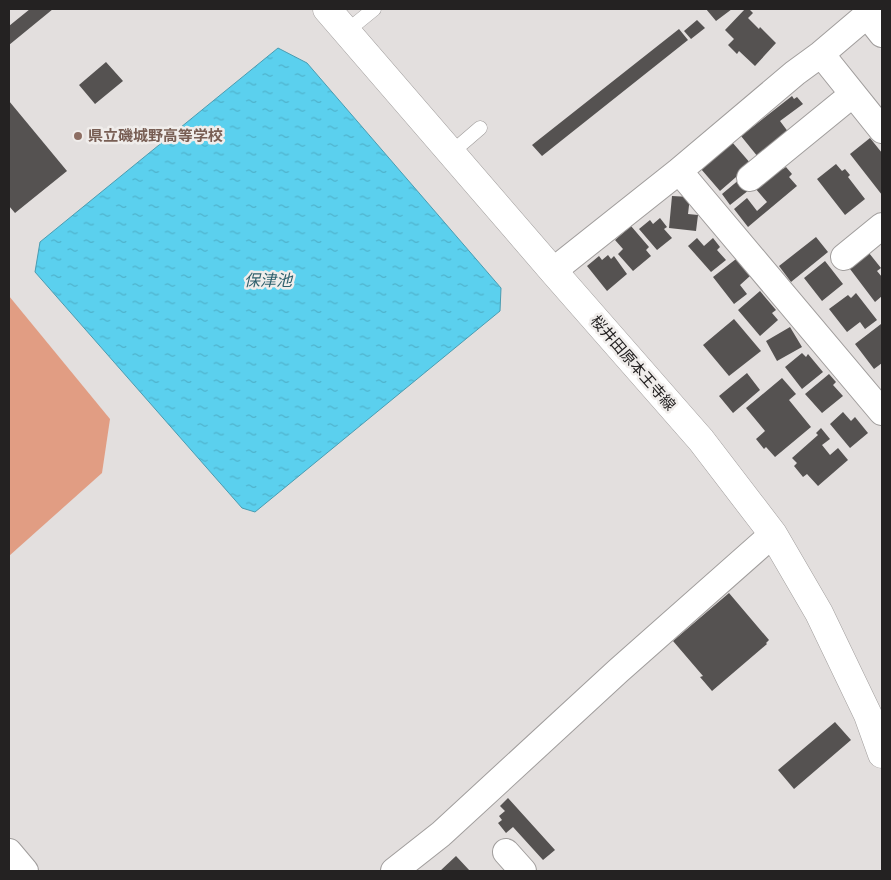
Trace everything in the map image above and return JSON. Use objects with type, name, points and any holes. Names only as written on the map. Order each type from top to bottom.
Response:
[{"type":"main road","name":"桜井田原本王寺線","points":[[327,9],[552,271],[701,440],[773,534],[819,613],[868,715],[882,754]]},
{"type":"street","points":[[552,271],[680,171],[795,72],[874,19]]},
{"type":"street","points":[[821,54],[882,130]]},
{"type":"street","points":[[750,178],[853,94]]},
{"type":"street","points":[[680,171],[882,412]]},
{"type":"street","points":[[844,257],[882,226]]},
{"type":"street","points":[[394,871],[441,834],[618,671],[773,534]]},
{"type":"street","points":[[9,852],[25,871]]},
{"type":"lane","points":[[346,32],[374,9]]},
{"type":"lane","points":[[451,153],[480,128]]},
{"type":"shaded area","points":[[9,296],[110,419],[102,473],[9,556]]},
{"type":"water","name":"保津池","points":[[278,48],[307,63],[501,288],[500,311],[255,512],[242,508],[35,272],[40,242]]},
{"type":"building","points":[[30,9],[53,9],[9,45],[9,26]]},
{"type":"building","points":[[706,9],[732,9],[716,21]]},
{"type":"building","points":[[745,9],[749,9],[753,13],[748,18],[776,43],[755,66],[739,51],[737,54],[728,45],[734,39],[725,30]]},
{"type":"building","points":[[697,20],[705,28],[691,39],[684,31]]},
{"type":"building","points":[[679,29],[688,40],[542,156],[532,145]]},
{"type":"building","points":[[106,62],[123,81],[95,104],[79,85]]},
{"type":"building","points":[[792,96],[794,99],[797,97],[803,104],[780,121],[789,133],[758,157],[741,136]]},
{"type":"building","points":[[9,101],[67,171],[15,213],[9,206]]},
{"type":"building","points":[[870,138],[882,153],[882,195],[850,154]]},
{"type":"building","points":[[732,142],[751,164],[720,191],[701,169]]},
{"type":"building","points":[[836,164],[842,171],[845,169],[850,175],[848,177],[865,199],[845,215],[817,179]]},
{"type":"building","points":[[781,167],[783,169],[786,167],[792,174],[789,177],[797,186],[748,227],[734,209],[747,198],[757,211],[767,202],[755,188]]},
{"type":"building","points":[[740,179],[749,190],[730,205],[722,194]]},
{"type":"building","points":[[672,196],[690,197],[688,214],[698,215],[696,231],[669,228]]},
{"type":"building","points":[[660,218],[667,227],[664,229],[672,238],[657,250],[639,229],[650,220],[653,224]]},
{"type":"building","points":[[631,226],[649,247],[646,250],[651,256],[633,271],[618,254],[623,249],[615,240]]},
{"type":"building","points":[[816,237],[828,252],[791,282],[779,266]]},
{"type":"building","points":[[697,238],[704,246],[713,238],[720,247],[717,250],[726,260],[711,272],[688,246]]},
{"type":"building","points":[[869,253],[881,268],[877,271],[882,277],[882,296],[875,302],[850,269]]},
{"type":"building","points":[[608,255],[611,259],[614,256],[627,274],[607,291],[587,266],[599,256],[602,260]]},
{"type":"building","points":[[736,259],[750,276],[740,285],[747,294],[734,304],[713,277]]},
{"type":"building","points":[[825,261],[843,284],[822,301],[804,278]]},
{"type":"building","points":[[760,291],[776,310],[772,313],[778,320],[760,336],[738,310]]},
{"type":"building","points":[[856,293],[877,320],[865,329],[860,322],[847,332],[829,309],[848,295],[851,298]]},
{"type":"building","points":[[734,319],[761,351],[729,376],[703,345]]},
{"type":"building","points":[[881,324],[882,363],[874,369],[855,344]]},
{"type":"building","points":[[790,327],[802,347],[777,361],[766,341]]},
{"type":"building","points":[[802,353],[806,357],[808,354],[823,372],[802,389],[785,367]]},
{"type":"building","points":[[747,373],[760,390],[733,413],[719,396]]},
{"type":"building","points":[[829,374],[836,382],[833,385],[843,396],[822,413],[805,394]]},
{"type":"building","points":[[782,378],[796,394],[789,400],[811,427],[775,457],[766,447],[764,449],[756,439],[765,431],[746,408]]},
{"type":"building","points":[[843,412],[851,421],[855,417],[868,433],[850,448],[830,424]]},
{"type":"building","points":[[821,428],[830,439],[822,445],[830,455],[838,448],[848,460],[818,486],[807,474],[803,477],[794,466],[797,463],[792,458],[818,435],[816,433]]},
{"type":"building","points":[[729,593],[769,640],[767,644],[712,691],[700,677],[703,676],[673,641]]},
{"type":"building","points":[[835,722],[851,740],[794,789],[778,770]]},
{"type":"building","points":[[508,798],[555,850],[543,860],[513,827],[506,833],[498,823],[502,820],[499,816],[505,811],[500,806]]},
{"type":"building","points":[[456,856],[470,871],[440,871]]},
{"type":"place","name":"県立磯城野高等学校","points":[[78,136]]}]
